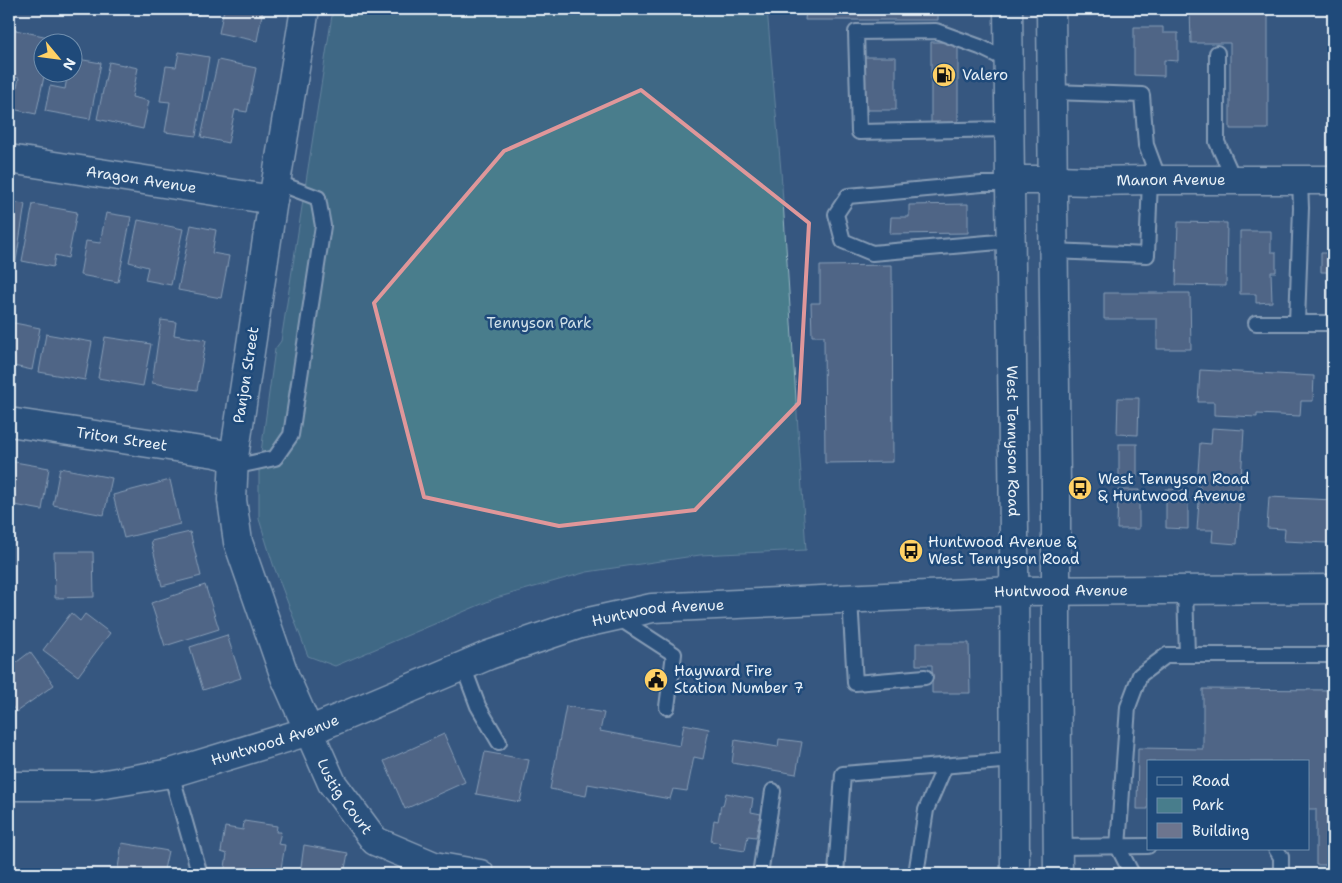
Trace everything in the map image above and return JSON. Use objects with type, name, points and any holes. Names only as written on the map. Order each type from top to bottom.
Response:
[{"type":"street","name":"Panjon Street","points":[[305,9],[274,191],[234,462],[232,500],[238,542],[285,677],[310,731]]},
{"type":"street","name":"West Tennyson Road","points":[[1008,9],[1015,874]]},
{"type":"street","points":[[1051,9],[1058,874]]},
{"type":"street","name":"Aragon Avenue","points":[[9,159],[274,191]]},
{"type":"street","name":"Manon Avenue","points":[[1010,182],[1053,180],[1333,180]]},
{"type":"street","name":"Triton Street","points":[[9,422],[215,452],[234,462]]},
{"type":"street","name":"Huntwood Avenue","points":[[9,786],[93,786],[171,773],[310,731],[489,654],[580,624],[652,608],[1013,591],[1333,589]]},
{"type":"street","name":"Lustig Court","points":[[310,731],[332,783],[375,841],[434,866],[480,874]]},
{"type":"lane","points":[[1009,61],[980,47],[936,31],[856,32],[859,132],[1009,129]]},
{"type":"lane","points":[[1217,53],[1217,142],[1234,180]]},
{"type":"lane","points":[[1052,92],[1142,95],[1146,145],[1154,180],[1146,255],[1054,251]]},
{"type":"lane","points":[[1297,323],[1301,208],[1300,180]]},
{"type":"lane","points":[[1010,182],[848,196],[836,214],[843,242],[872,253],[1010,241]]},
{"type":"lane","points":[[234,462],[275,458],[291,434],[322,235],[323,226],[318,198],[274,191]]},
{"type":"lane","points":[[1256,323],[1333,323]]},
{"type":"lane","points":[[1185,590],[1187,655]]},
{"type":"lane","points":[[850,599],[855,683],[925,677]]},
{"type":"lane","points":[[617,616],[674,654],[667,707]]},
{"type":"lane","points":[[1132,874],[1118,847],[1128,707],[1140,675],[1167,655],[1333,656]]},
{"type":"lane","points":[[463,666],[478,706],[499,742]]},
{"type":"lane","points":[[836,874],[843,774],[1014,760]]},
{"type":"lane","points":[[916,874],[926,810],[946,766]]},
{"type":"lane","points":[[171,773],[198,868],[197,874]]},
{"type":"lane","points":[[760,874],[774,791]]},
{"type":"lane","points":[[1058,847],[1147,846]]},
{"type":"lane","points":[[1277,850],[1281,857],[1281,874]]},
{"type":"highlighted area","points":[[641,90],[809,223],[799,403],[695,510],[559,526],[424,497],[374,303],[504,151]]},
{"type":"green space","name":"Tennyson Park","points":[[333,9],[767,9],[781,171],[806,550],[700,555],[587,572],[496,598],[335,666],[308,656],[273,564],[259,519],[259,467],[275,349],[281,341]]},
{"type":"building","points":[[168,9],[200,9],[199,15]]},
{"type":"building","points":[[224,9],[263,9],[257,41],[219,33]]},
{"type":"building","points":[[806,9],[938,9],[938,20],[805,20]]},
{"type":"building","points":[[1190,9],[1268,9],[1268,129],[1230,129],[1230,43],[1191,43]]},
{"type":"building","points":[[1134,27],[1163,27],[1163,33],[1178,33],[1178,61],[1164,60],[1164,76],[1134,75]]},
{"type":"building","points":[[11,29],[32,34],[32,82],[43,82],[36,114],[12,109],[19,78],[9,76],[9,40]]},
{"type":"building","points":[[931,42],[958,42],[958,123],[931,124]]},
{"type":"building","points":[[179,52],[209,57],[196,136],[165,132],[170,102],[160,101],[166,66],[176,67]]},
{"type":"building","points":[[861,57],[896,57],[896,110],[862,110]]},
{"type":"building","points":[[82,60],[101,63],[90,119],[45,111],[50,86],[65,89],[66,82],[82,82]]},
{"type":"building","points":[[218,60],[256,68],[247,112],[235,110],[228,143],[201,137]]},
{"type":"building","points":[[109,62],[138,68],[132,97],[149,101],[143,129],[97,119]]},
{"type":"building","points":[[9,202],[25,204],[16,261],[9,260]]},
{"type":"building","points":[[33,204],[77,212],[68,258],[55,255],[53,267],[22,261]]},
{"type":"building","points":[[968,204],[968,233],[890,234],[891,217],[909,217],[909,205]]},
{"type":"building","points":[[106,213],[131,217],[118,282],[80,275],[86,241],[100,243]]},
{"type":"building","points":[[138,220],[183,229],[171,285],[145,280],[148,267],[129,262]]},
{"type":"building","points":[[1178,222],[1227,223],[1226,286],[1176,285]]},
{"type":"building","points":[[191,225],[216,230],[212,253],[229,256],[221,298],[178,290]]},
{"type":"building","points":[[1328,229],[1333,229],[1333,303],[1329,303],[1329,272],[1321,272],[1321,253],[1328,253]]},
{"type":"building","points":[[1240,231],[1271,231],[1271,252],[1276,252],[1276,272],[1271,272],[1272,302],[1256,303],[1256,294],[1240,294]]},
{"type":"building","points":[[892,265],[893,462],[825,463],[824,336],[812,336],[811,303],[820,303],[820,266]]},
{"type":"building","points":[[1104,293],[1190,293],[1191,349],[1157,349],[1157,319],[1104,319]]},
{"type":"building","points":[[161,320],[176,322],[174,335],[206,340],[197,390],[152,383]]},
{"type":"building","points":[[9,322],[40,328],[32,370],[9,365]]},
{"type":"building","points":[[46,334],[92,342],[85,380],[39,372]]},
{"type":"building","points":[[105,337],[151,344],[143,386],[98,378]]},
{"type":"building","points":[[1200,370],[1314,376],[1313,401],[1301,401],[1300,416],[1214,415],[1214,402],[1198,402]]},
{"type":"building","points":[[1118,398],[1139,398],[1138,435],[1117,434]]},
{"type":"building","points":[[1212,428],[1244,430],[1237,544],[1212,542],[1213,530],[1197,530],[1200,487],[1197,486],[1200,443],[1211,444]]},
{"type":"building","points":[[1119,444],[1137,444],[1137,478],[1119,478]]},
{"type":"building","points":[[9,461],[49,468],[42,510],[9,504]]},
{"type":"building","points":[[60,468],[112,478],[104,515],[53,505]]},
{"type":"building","points":[[170,480],[180,524],[124,538],[113,495]]},
{"type":"building","points":[[1166,489],[1188,490],[1188,529],[1166,528]]},
{"type":"building","points":[[1118,490],[1139,490],[1139,529],[1117,529]]},
{"type":"building","points":[[1269,497],[1333,500],[1333,541],[1328,541],[1327,543],[1284,541],[1285,529],[1267,528]]},
{"type":"building","points":[[190,532],[201,576],[162,586],[151,541]]},
{"type":"building","points":[[54,552],[93,552],[94,597],[55,598]]},
{"type":"building","points":[[205,585],[219,629],[165,646],[151,603]]},
{"type":"building","points":[[71,613],[80,621],[85,614],[110,633],[78,676],[43,650]]},
{"type":"building","points":[[227,635],[241,678],[203,690],[190,647]]},
{"type":"building","points":[[916,643],[969,643],[970,693],[932,693],[932,665],[916,665]]},
{"type":"building","points":[[30,652],[54,685],[16,712],[9,702],[9,668]]},
{"type":"building","points":[[1203,689],[1333,690],[1333,865],[1316,865],[1316,809],[1310,809],[1310,760],[1147,760],[1147,809],[1137,809],[1138,748],[1203,749]]},
{"type":"building","points":[[566,706],[604,713],[600,731],[680,746],[684,724],[709,729],[703,759],[694,757],[687,791],[673,789],[670,799],[588,784],[586,796],[550,789]]},
{"type":"building","points":[[444,734],[465,782],[405,809],[384,761]]},
{"type":"building","points":[[779,739],[802,742],[796,774],[732,763],[735,740],[778,747]]},
{"type":"building","points":[[485,752],[529,760],[520,802],[476,794]]},
{"type":"building","points":[[726,793],[753,798],[751,812],[761,814],[756,837],[748,836],[745,851],[719,847],[720,843],[711,841],[714,820],[718,821],[721,805],[723,806]]},
{"type":"building","points":[[244,821],[277,826],[276,832],[281,832],[278,844],[285,845],[280,874],[224,874],[227,854],[221,852],[225,827],[243,830]]},
{"type":"building","points":[[122,843],[168,851],[163,874],[117,874]]},
{"type":"building","points":[[304,845],[348,853],[344,874],[300,874]]},
{"type":"place","name":"Valero","points":[[944,75]]},
{"type":"place","name":"West Tennyson Road & Huntwood Avenue","points":[[1080,488]]},
{"type":"place","name":"Huntwood Avenue & West Tennyson Road","points":[[911,551]]},
{"type":"place","name":"Hayward Fire Station Number 7","points":[[656,680]]}]
